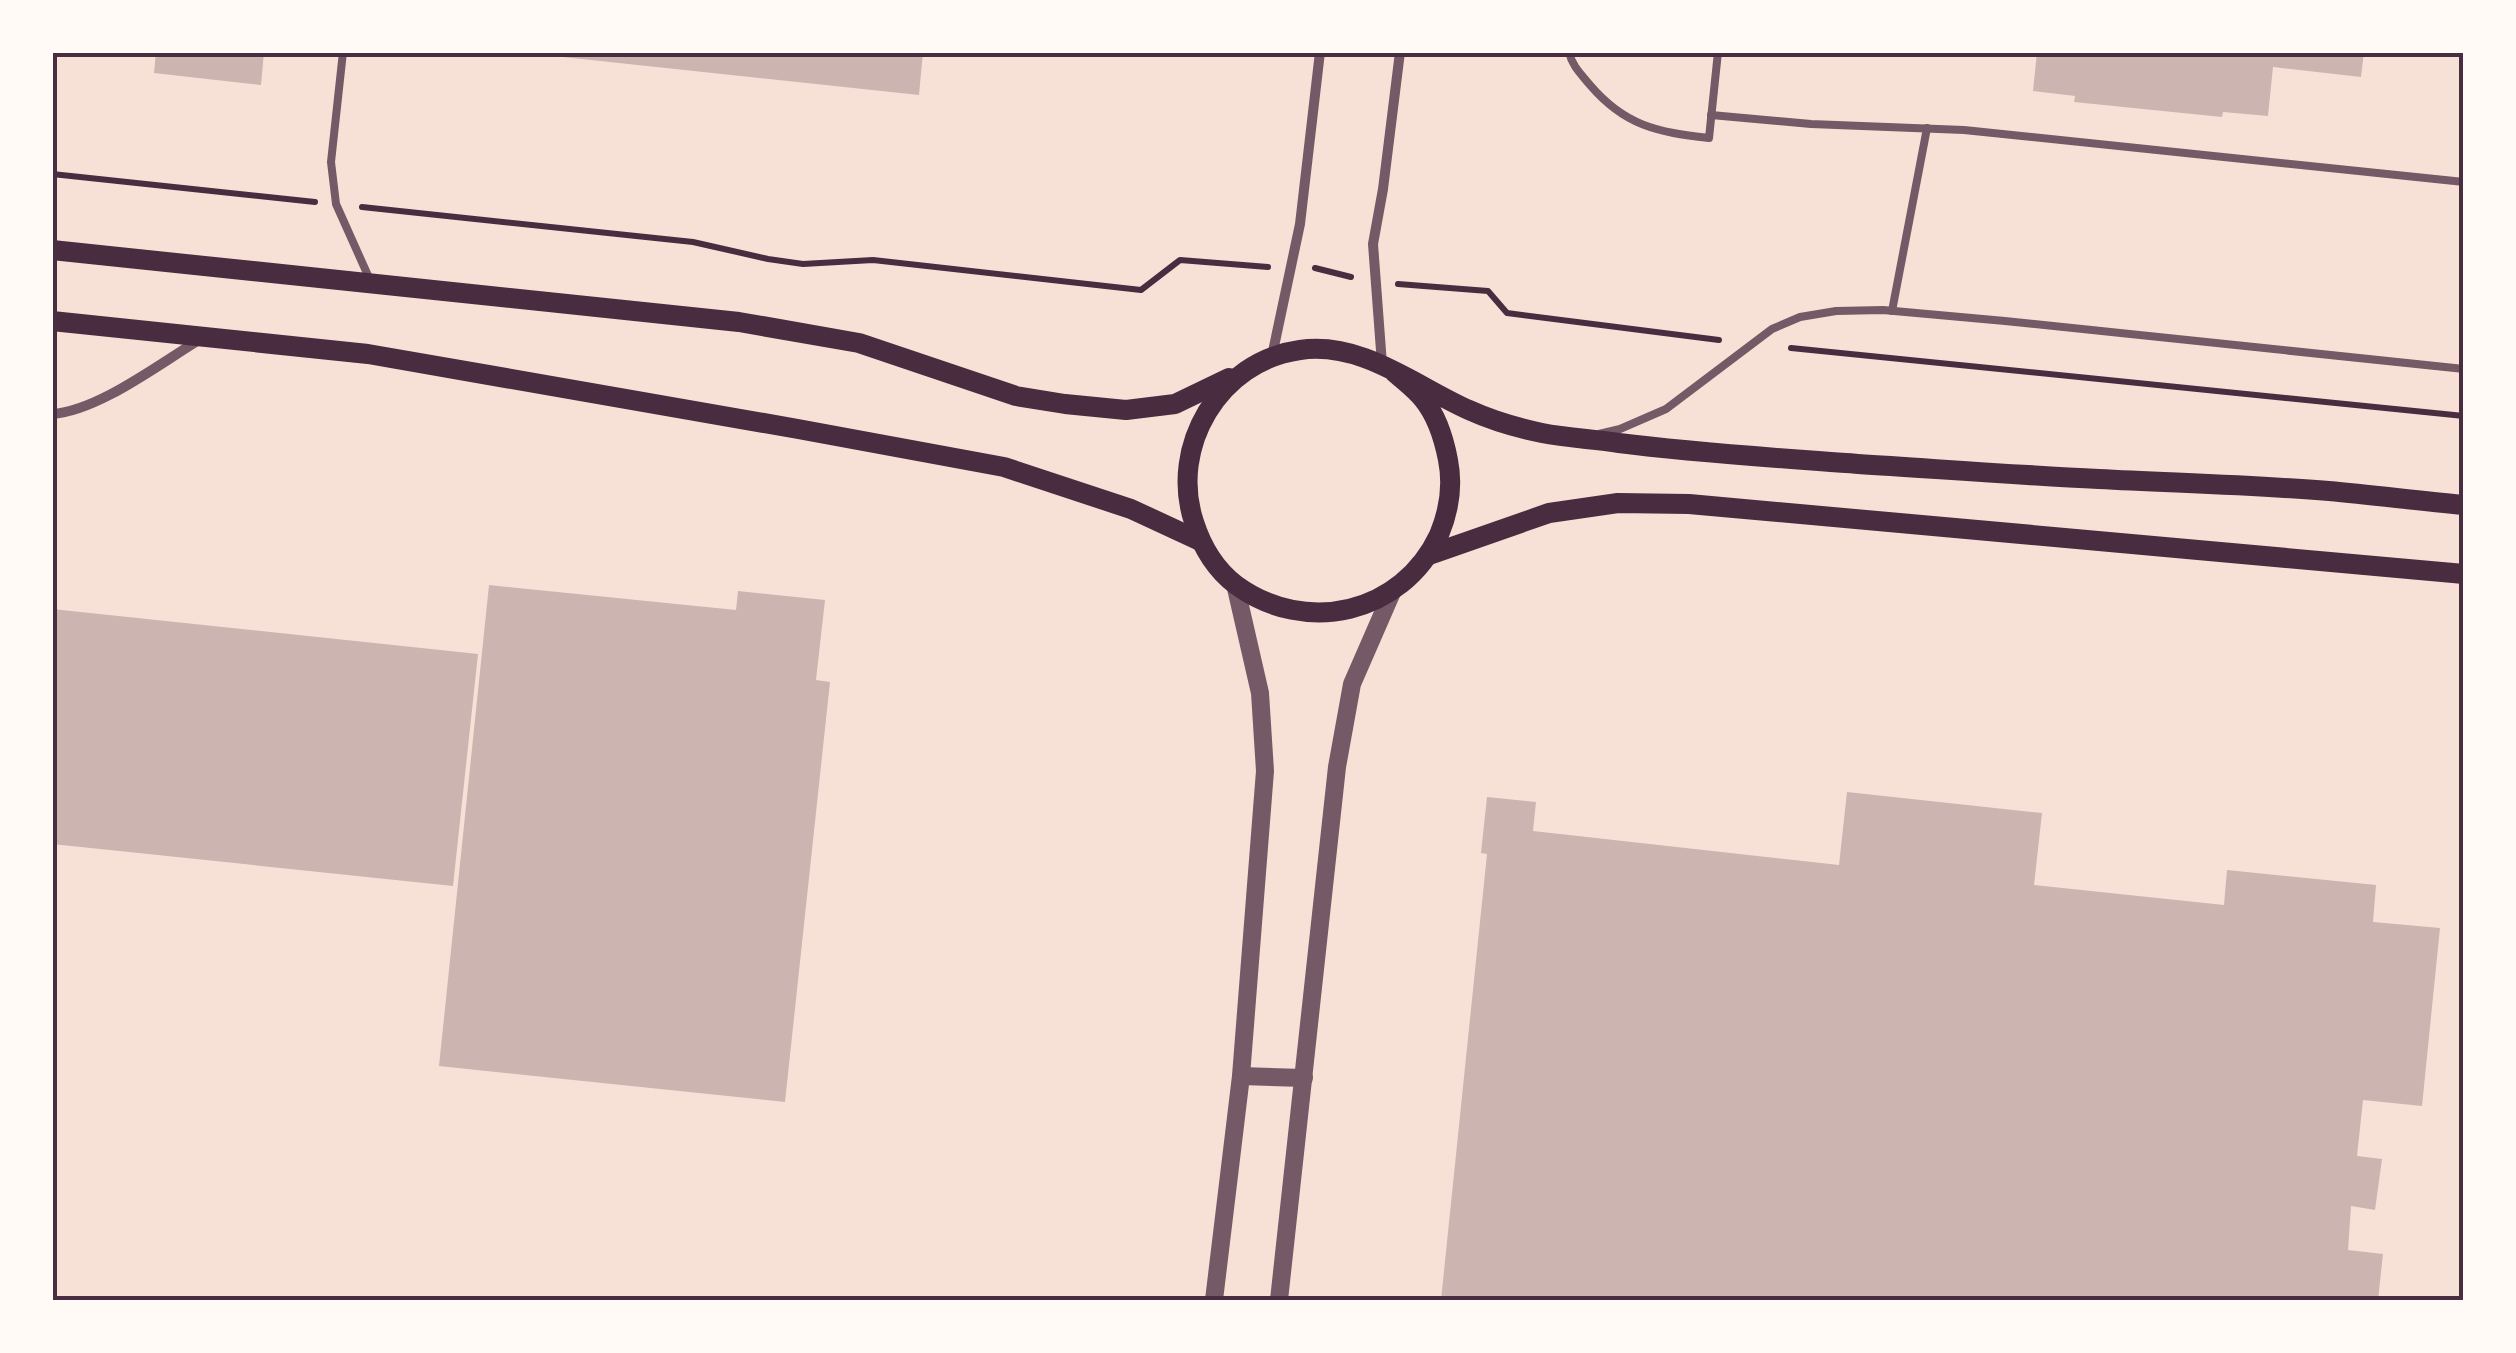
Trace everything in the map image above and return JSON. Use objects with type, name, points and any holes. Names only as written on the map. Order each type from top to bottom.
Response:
[{"type":"main road","points":[[52,250],[739,322],[860,342],[1016,396],[1065,404],[1126,410],[1175,404],[1272,357],[1328,349],[1356,354],[1473,412],[1543,433],[1693,452],[2328,491],[2464,505]]},
{"type":"main road","points":[[52,320],[368,354],[798,428],[1004,468],[1131,510],[1200,541]]},
{"type":"main road","points":[[1251,367],[1220,392],[1198,425],[1187,464],[1188,504],[1200,541],[1235,584],[1272,605],[1313,614],[1355,608],[1394,590],[1429,555],[1446,518],[1452,477],[1444,436],[1424,400],[1388,368]]},
{"type":"main road","points":[[1429,555],[1549,513],[1618,503],[1689,504],[2464,574]]},
{"type":"street","points":[[1272,357],[1300,224],[1320,52]]},
{"type":"street","points":[[1388,368],[1373,244],[1400,52]]},
{"type":"street","points":[[52,414],[70,413],[104,398],[204,337]]},
{"type":"street","points":[[1214,1300],[1241,1076],[1265,771],[1260,692],[1235,584]]},
{"type":"street","points":[[1278,1300],[1337,767],[1352,684],[1394,590]]},
{"type":"street","points":[[1241,1076],[1304,1078]]},
{"type":"lane","points":[[343,52],[331,162],[336,204],[372,284]]},
{"type":"lane","points":[[1569,52],[1571,63],[1608,106],[1642,126],[1708,138],[1718,52]]},
{"type":"lane","points":[[1711,116],[1964,130],[2464,182]]},
{"type":"lane","points":[[1892,311],[1927,128]]},
{"type":"lane","points":[[1580,438],[1620,429],[1666,408],[1772,329],[1800,317],[1836,311],[2005,320],[2464,369]]},
{"type":"building","points":[[156,52],[264,52],[261,85],[154,73]]},
{"type":"building","points":[[544,52],[923,52],[919,95]]},
{"type":"building","points":[[2037,52],[2364,52],[2361,77],[2273,67],[2268,116],[2223,112],[2222,117],[2074,102],[2075,96],[2033,91]]},
{"type":"building","points":[[489,585],[736,610],[738,591],[825,600],[816,680],[830,682],[785,1102],[439,1066]]},
{"type":"building","points":[[52,609],[478,654],[453,886],[52,844]]},
{"type":"building","points":[[1847,792],[2042,813],[2034,885],[2224,905],[2227,870],[2376,885],[2373,922],[2440,928],[2422,1106],[2363,1100],[2357,1156],[2382,1159],[2375,1210],[2351,1206],[2348,1250],[2383,1254],[2378,1300],[1441,1300],[1487,854],[1481,853],[1487,797],[1536,802],[1533,831],[1839,865]]}]
